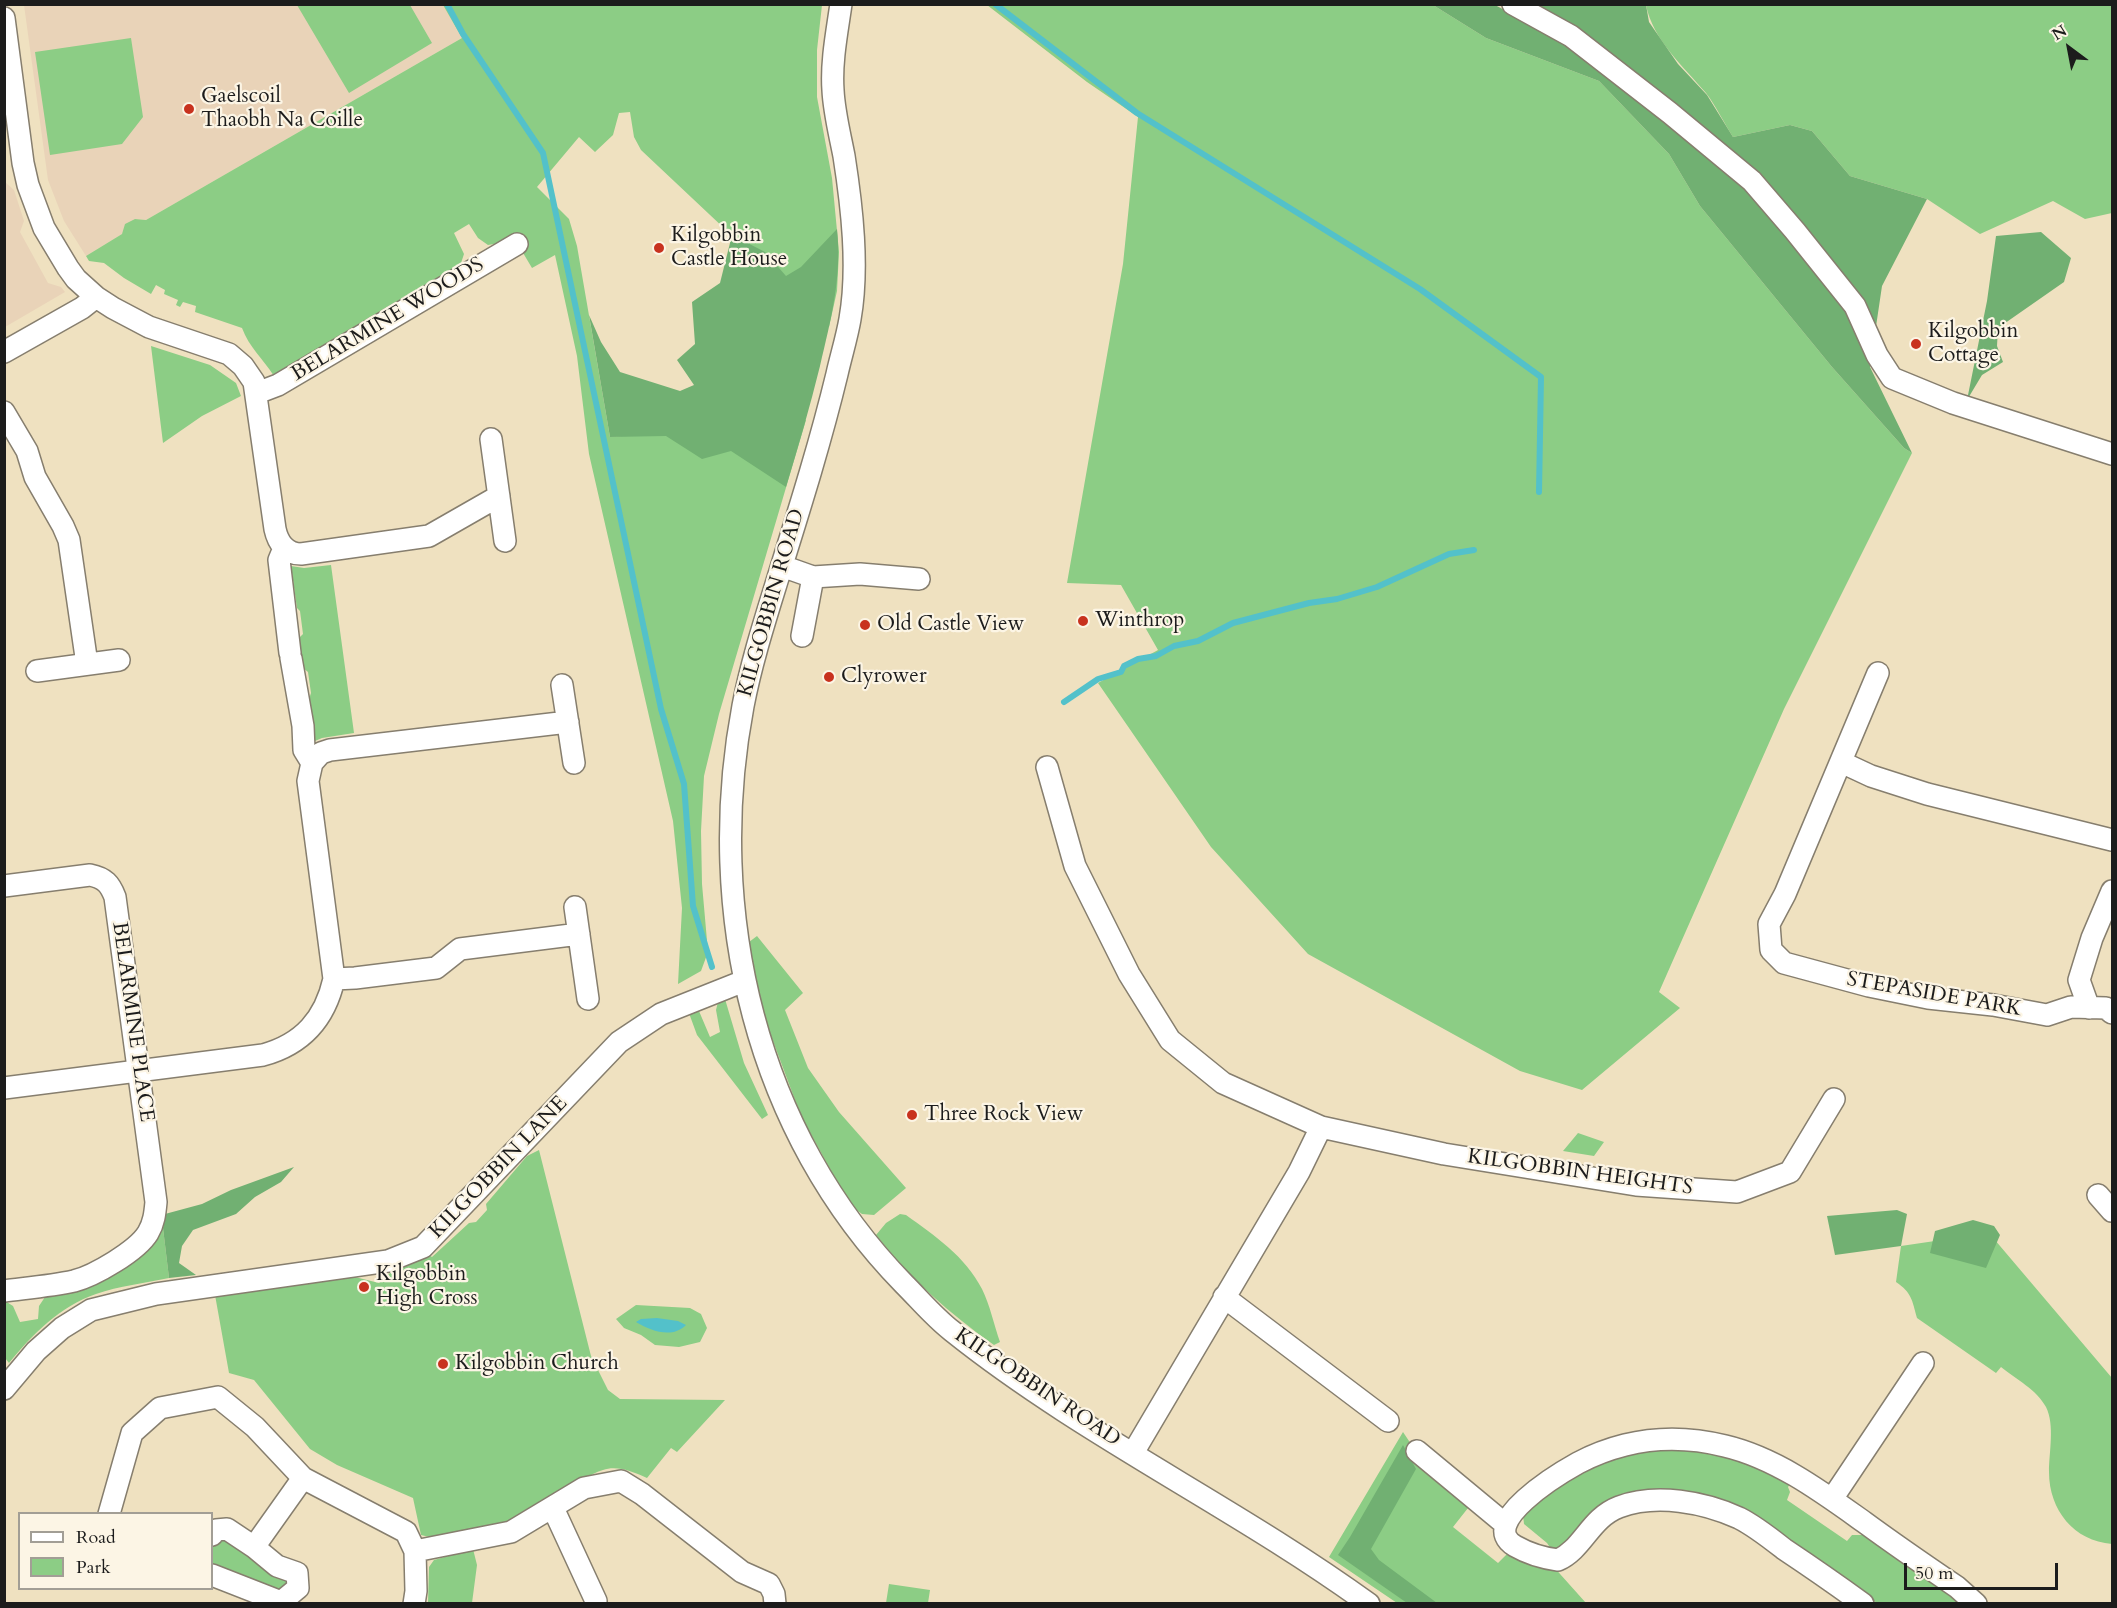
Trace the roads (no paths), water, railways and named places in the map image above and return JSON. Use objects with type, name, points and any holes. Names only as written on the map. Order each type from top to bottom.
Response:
[{"type":"street","name":"KILGOBBIN ROAD","points":[[841,4],[835,43],[833,89],[849,188],[854,246],[851,316],[827,413],[758,639],[742,710],[733,789],[730,837],[736,939],[744,981],[766,1059],[802,1142],[832,1194],[884,1263],[948,1328],[1052,1404],[1299,1556],[1369,1604]]},
{"type":"street","points":[[1513,4],[1571,36],[1670,113],[1752,181],[1855,306],[1878,355],[1892,378],[1953,403],[2112,454]]},
{"type":"street","points":[[4,18],[23,163],[35,207],[44,228],[76,279],[96,297],[149,327],[229,354],[243,366],[254,382],[257,393],[275,529],[277,539],[284,548],[293,554],[301,554],[429,536],[499,496]]},
{"type":"street","name":"BELARMINE WOODS","points":[[257,393],[278,385],[518,244]]},
{"type":"street","points":[[4,352],[82,308],[96,297]]},
{"type":"street","points":[[4,412],[27,451],[35,477],[69,540],[87,664]]},
{"type":"street","points":[[491,440],[505,541]]},
{"type":"street","points":[[284,548],[279,560],[291,655],[303,726],[304,750],[312,763]]},
{"type":"street","points":[[782,566],[813,577],[860,574],[919,579]]},
{"type":"street","points":[[802,636],[813,577]]},
{"type":"street","points":[[37,671],[118,660]]},
{"type":"street","name":"STEPASIDE PARK","points":[[1878,673],[1785,894],[1769,924],[1771,950],[1785,963],[1869,986],[1928,998],[1993,1005],[2047,1015],[2071,1007],[2106,1008],[2112,1013]]},
{"type":"street","points":[[562,685],[574,763]]},
{"type":"street","points":[[4,1088],[263,1055],[286,1047],[300,1038],[324,1011],[331,995],[334,979],[308,781],[312,763],[321,753],[330,750],[568,722]]},
{"type":"street","points":[[1841,762],[1871,776],[1927,794],[2112,840]]},
{"type":"street","name":"KILGOBBIN HEIGHTS","points":[[1047,767],[1075,866],[1129,974],[1170,1040],[1222,1083],[1321,1127],[1454,1155],[1636,1185],[1737,1192],[1790,1172],[1834,1099]]},
{"type":"street","name":"BELARMINE PLACE","points":[[4,886],[90,875],[102,877],[110,885],[115,897],[156,1202],[154,1218],[147,1235],[123,1256],[75,1280],[4,1292]]},
{"type":"street","points":[[2090,1008],[2079,980],[2092,938],[2112,891]]},
{"type":"street","points":[[575,907],[588,999]]},
{"type":"street","points":[[334,979],[436,968],[460,949],[579,934]]},
{"type":"street","name":"KILGOBBIN LANE","points":[[4,1389],[36,1351],[62,1328],[90,1310],[156,1294],[388,1261],[423,1247],[620,1042],[661,1014],[744,981]]},
{"type":"street","points":[[1133,1453],[1299,1172],[1321,1127]]},
{"type":"street","points":[[2098,1195],[2112,1211]]},
{"type":"street","points":[[1224,1297],[1388,1421]]},
{"type":"street","points":[[1832,1499],[1923,1362]]},
{"type":"street","points":[[110,1512],[132,1433],[160,1408],[218,1397],[255,1426],[303,1478],[406,1532],[415,1551],[414,1604]]},
{"type":"street","points":[[1863,1604],[1747,1522],[1700,1505],[1660,1500],[1618,1507],[1600,1518],[1573,1550],[1558,1560],[1536,1556],[1510,1543],[1504,1534],[1505,1524],[1510,1515],[1524,1501],[1558,1475],[1580,1462],[1627,1445],[1692,1440],[1737,1449],[1793,1476],[1832,1499],[1957,1587],[1976,1604]]},
{"type":"street","points":[[1417,1451],[1505,1524]]},
{"type":"street","points":[[254,1547],[303,1478]]},
{"type":"street","points":[[415,1551],[510,1532],[584,1488],[621,1481],[642,1494],[742,1572],[769,1584],[774,1594],[775,1604]]},
{"type":"street","points":[[553,1508],[598,1603]]},
{"type":"street","points":[[213,1534],[216,1530],[227,1529],[254,1547],[276,1566],[297,1573],[298,1588],[281,1602],[213,1575]]},
{"type":"water","points":[[657,1318],[678,1321],[686,1325],[668,1333],[655,1331],[636,1322],[641,1319]]},
{"type":"waterway","points":[[447,4],[463,34],[543,153],[661,709],[684,784],[693,906],[712,967]]},
{"type":"waterway","points":[[995,4],[1137,113],[1420,289],[1541,377],[1539,492]]},
{"type":"waterway","points":[[1064,702],[1098,679],[1121,672],[1124,666],[1138,659],[1156,656],[1174,646],[1198,641],[1233,623],[1309,603],[1337,599],[1377,587],[1449,554],[1474,550]]},
{"type":"place","name":"Gaelscoil Thaobh Na Coille","points":[[189,109]]},
{"type":"place","name":"Kilgobbin Castle House","points":[[659,248]]},
{"type":"place","name":"Kilgobbin Cottage","points":[[1916,344]]},
{"type":"place","name":"Winthrop","points":[[1083,621]]},
{"type":"place","name":"Old Castle View","points":[[865,625]]},
{"type":"place","name":"Clyrower","points":[[829,677]]},
{"type":"place","name":"Three Rock View","points":[[912,1115]]},
{"type":"place","name":"Kilgobbin High Cross","points":[[364,1287]]},
{"type":"place","name":"Kilgobbin Church","points":[[443,1364]]}]
